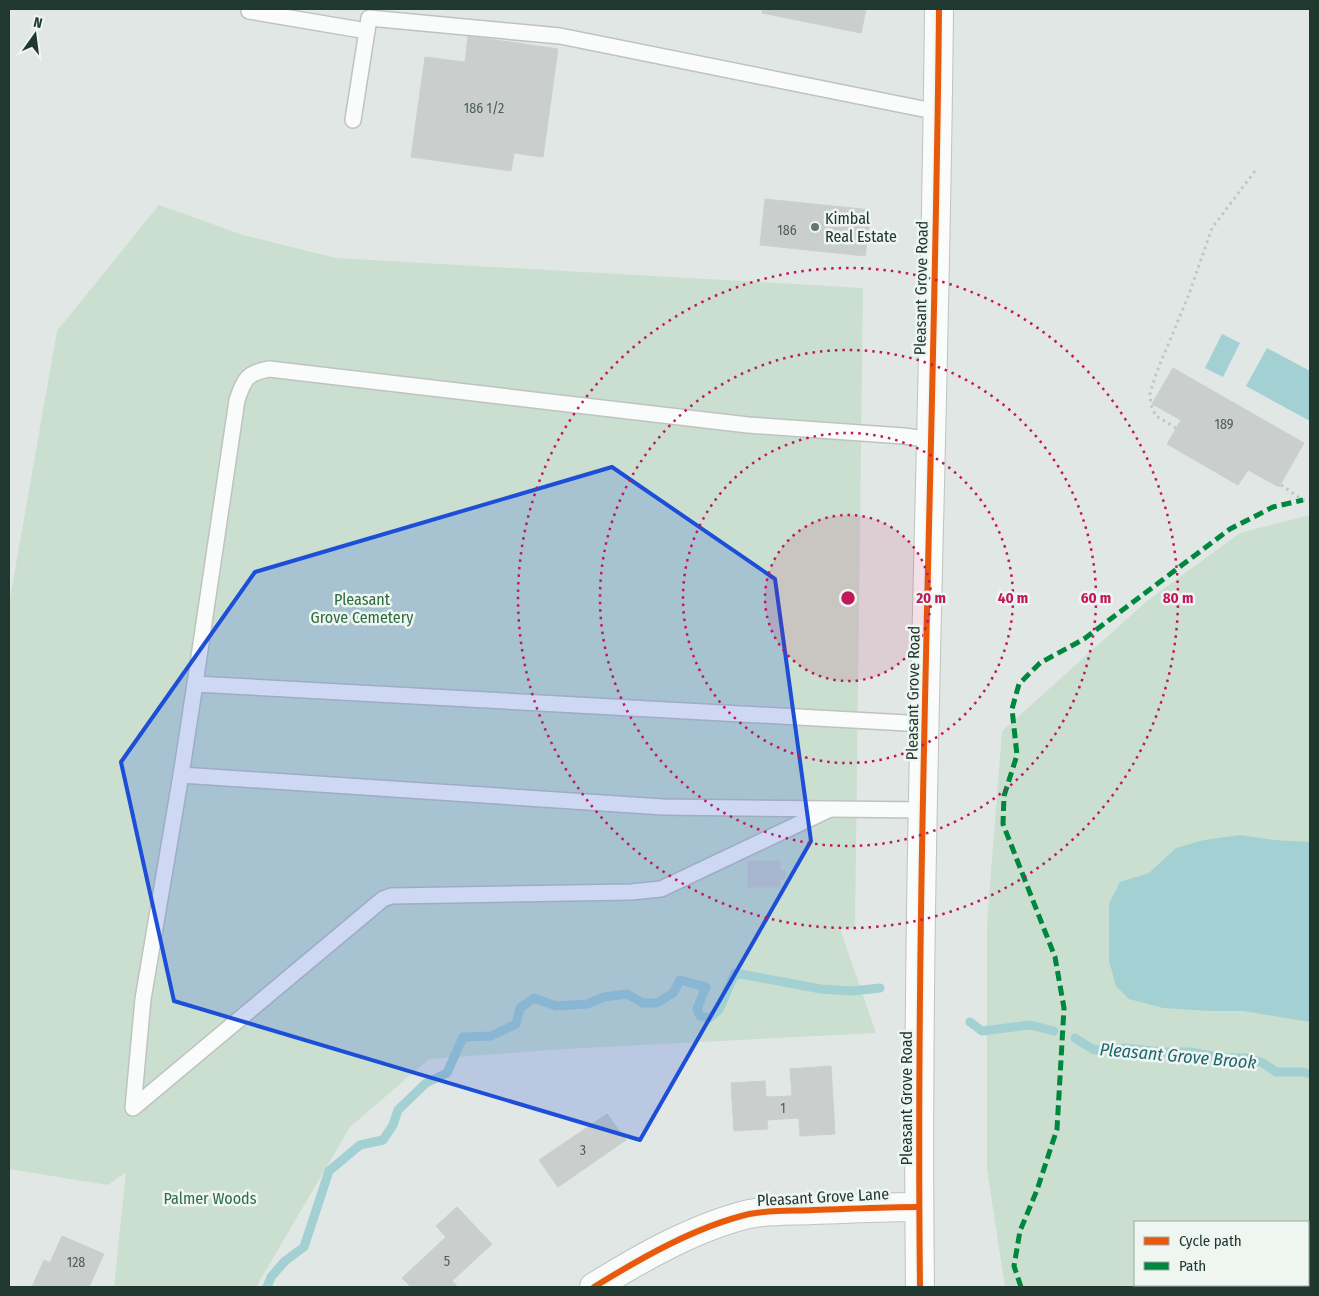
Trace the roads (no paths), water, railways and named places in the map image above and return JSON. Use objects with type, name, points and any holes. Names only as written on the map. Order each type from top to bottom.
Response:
[{"type":"street","name":"Pleasant Grove Road","points":[[920,1287],[920,1025],[939,9]]},
{"type":"street","name":"Pleasant Grove Lane","points":[[594,1287],[628,1266],[683,1238],[730,1219],[792,1211],[919,1206]]},
{"type":"lane","points":[[249,12],[367,31]]},
{"type":"lane","points":[[353,120],[369,18],[560,36],[938,112]]},
{"type":"lane","points":[[828,810],[661,889],[631,892],[391,896],[382,899],[133,1108],[143,999],[195,684],[237,400],[243,383],[253,372],[269,369],[748,424],[904,436],[932,440]]},
{"type":"lane","points":[[195,684],[925,724]]},
{"type":"lane","points":[[180,775],[663,807],[924,810]]},
{"type":"water","points":[[1222,334],[1240,343],[1223,377],[1205,368]]},
{"type":"water","points":[[1267,348],[1310,371],[1310,421],[1246,386]]},
{"type":"water","points":[[1240,835],[1273,840],[1310,842],[1310,1022],[1244,1011],[1163,1008],[1129,999],[1116,986],[1109,961],[1109,904],[1120,882],[1149,873],[1176,848],[1204,840]]},
{"type":"waterway","name":"Pleasant Grove Brook","points":[[267,1287],[271,1277],[285,1261],[304,1247],[329,1171],[360,1145],[383,1140],[393,1125],[398,1110],[426,1083],[447,1073],[463,1037],[491,1036],[516,1024],[520,1008],[534,998],[556,1006],[587,1004],[604,997],[627,994],[643,1003],[657,1003],[673,993],[680,980],[706,987],[697,1009],[700,1016],[709,1018],[719,1010],[735,973],[821,989],[852,991],[880,988]]},
{"type":"waterway","name":"Pleasant Grove Brook","points":[[970,1022],[982,1031],[1030,1025],[1054,1031]]},
{"type":"waterway","name":"Pleasant Grove Brook","points":[[1075,1038],[1094,1050],[1125,1048],[1161,1052],[1190,1052],[1225,1058],[1248,1058],[1263,1063],[1276,1072],[1303,1072],[1310,1074]]},
{"type":"place","name":"Kimbal Real Estate","points":[[815,227]]},
{"type":"park label","name":"Pleasant Grove Cemetery","points":[[362,608]]},
{"type":"park label","name":"Palmer Woods","points":[[210,1198]]}]
